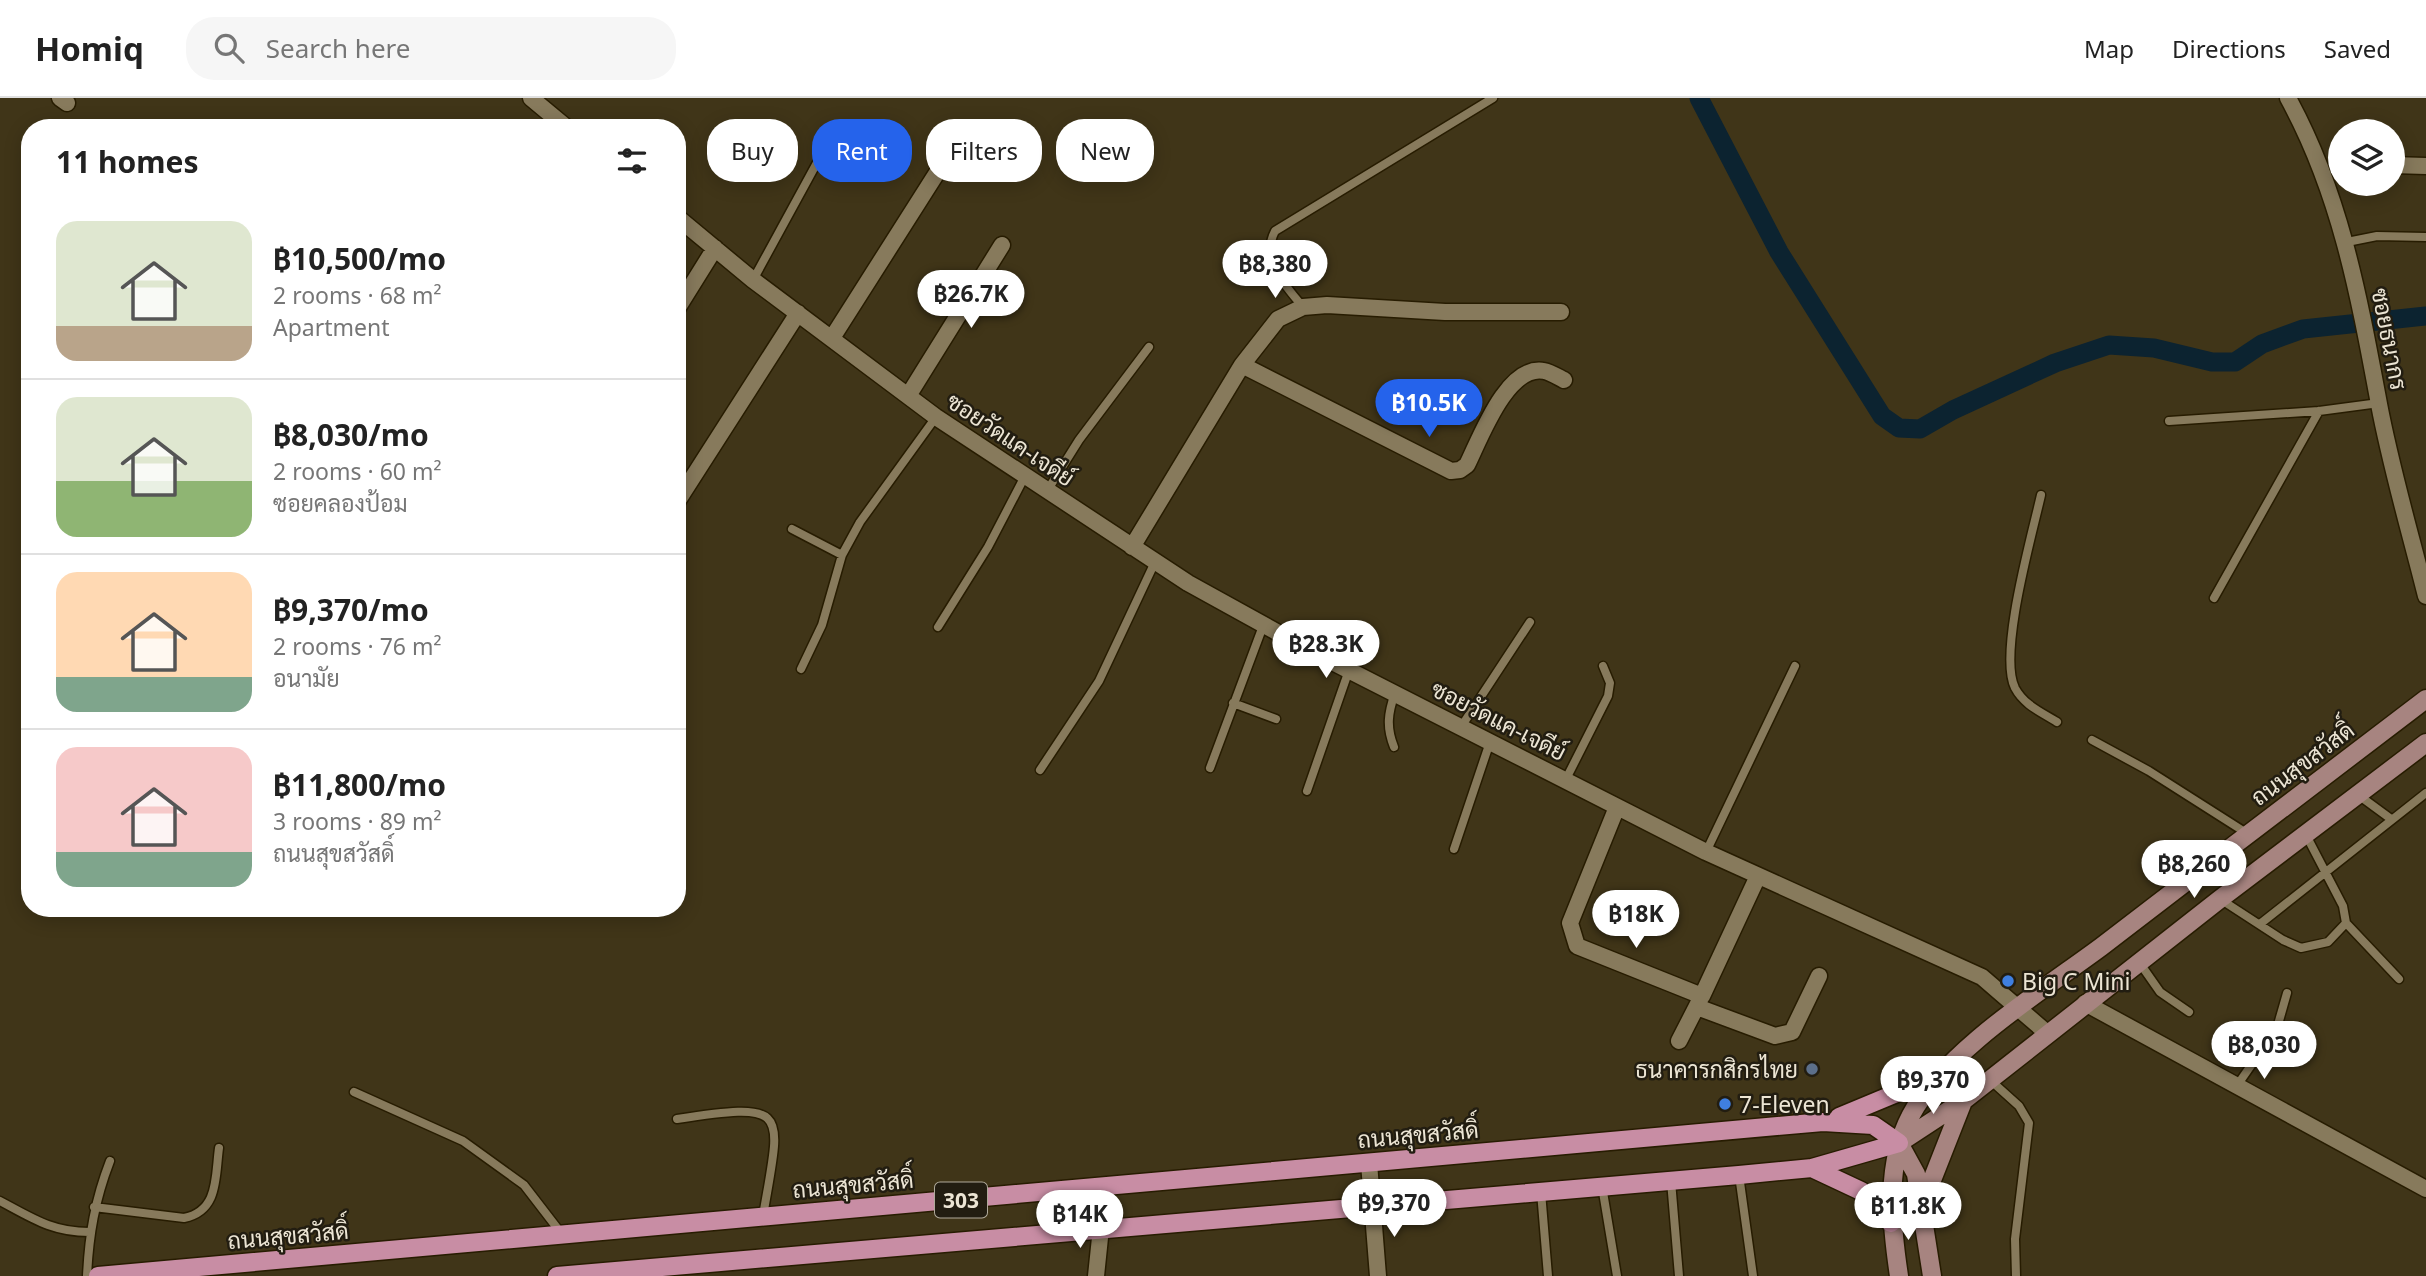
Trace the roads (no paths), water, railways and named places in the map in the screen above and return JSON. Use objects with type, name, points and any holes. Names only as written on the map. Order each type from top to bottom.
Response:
[{"type":"main road","name":"ถนนสุขสวัสดิ์","points":[[1899,1276],[1891,1223],[1899,1143],[1910,1116],[1940,1075],[2020,1007],[2426,699]]},
{"type":"main road","points":[[1899,1143],[1963,1101],[2220,898],[2426,743]]},
{"type":"main road","points":[[1823,1122],[1870,1106],[1940,1075]]},
{"type":"main road","points":[[1923,1203],[1963,1101]]},
{"type":"main road","name":"ถนนสุขสวัสดิ์","points":[[98,1276],[1823,1122],[1874,1125],[1899,1143],[1916,1174],[1923,1203],[1931,1276]]},
{"type":"main road","name":"303","points":[[557,1276],[722,1269],[1101,1227],[1812,1168],[1899,1143]]},
{"type":"main road","points":[[1812,1168],[1861,1191],[1891,1223]]},
{"type":"street","points":[[531,98],[556,119]]},
{"type":"street","name":"ซอยธนากร","points":[[2288,98],[2328,163]]},
{"type":"street","points":[[2405,166],[2426,166]]},
{"type":"street","points":[[832,338],[931,182]]},
{"type":"street","name":"ซอยธนากร","points":[[2337,196],[2362,307],[2379,403],[2426,596]]},
{"type":"street","name":"ซอยวัดแค-เจดีย์","points":[[686,224],[753,280],[908,396],[1155,562],[1263,626],[1706,852],[1982,977],[2047,1033]]},
{"type":"street","points":[[908,396],[1002,245]]},
{"type":"street","points":[[686,295],[715,248]]},
{"type":"street","points":[[1132,548],[1242,365],[1278,319],[1303,307],[1327,305],[1445,313],[1562,313]]},
{"type":"street","points":[[686,488],[798,313]]},
{"type":"street","points":[[1242,365],[1451,471],[1460,470],[1467,465],[1505,391],[1520,377],[1544,371],[1564,380]]},
{"type":"street","points":[[1617,807],[1570,923],[1571,934],[1577,946],[1775,1036],[1785,1036],[1792,1032],[1819,976]]},
{"type":"street","points":[[1679,1041],[1758,876]]},
{"type":"street","points":[[2085,1003],[2426,1189]]},
{"type":"street","points":[[1369,1163],[1378,1276]]},
{"type":"street","points":[[1096,1276],[1101,1227]]},
{"type":"lane","points":[[1303,307],[1281,281],[1269,255],[1269,243],[1275,231],[1493,98]]},
{"type":"lane","points":[[753,280],[812,173]]},
{"type":"lane","points":[[2347,242],[2376,236],[2426,237]]},
{"type":"lane","points":[[1047,491],[1079,440],[1149,347]]},
{"type":"lane","points":[[2169,421],[2319,411],[2379,403]]},
{"type":"lane","points":[[2214,598],[2319,411]]},
{"type":"lane","points":[[801,669],[822,625],[842,555],[860,522],[936,416]]},
{"type":"lane","points":[[938,627],[988,547],[1025,476]]},
{"type":"lane","points":[[2041,495],[2013,624],[2011,660],[2014,685],[2023,701],[2057,722]]},
{"type":"lane","points":[[792,529],[842,555]]},
{"type":"lane","points":[[1040,770],[1099,681],[1155,562]]},
{"type":"lane","points":[[1461,727],[1530,622]]},
{"type":"lane","points":[[1210,768],[1263,626]]},
{"type":"lane","points":[[1566,779],[1608,695],[1610,683],[1603,666]]},
{"type":"lane","points":[[1706,852],[1795,666]]},
{"type":"lane","points":[[1307,791],[1349,670]]},
{"type":"lane","points":[[1394,747],[1388,732],[1388,714],[1395,693]]},
{"type":"lane","points":[[1233,703],[1276,719]]},
{"type":"lane","points":[[2092,740],[2149,771],[2249,834]]},
{"type":"lane","points":[[1454,849],[1490,741]]},
{"type":"lane","points":[[2260,923],[2426,793]]},
{"type":"lane","points":[[2357,794],[2391,818]]},
{"type":"lane","points":[[2305,833],[2343,905],[2346,923],[2399,979]]},
{"type":"lane","points":[[2220,898],[2283,940],[2301,948],[2328,942],[2346,923]]},
{"type":"lane","points":[[2139,962],[2160,992],[2189,1012]]},
{"type":"lane","points":[[2236,1087],[2277,1028],[2287,993]]},
{"type":"lane","points":[[1989,1079],[2019,1106],[2029,1123],[2015,1239],[2016,1276]]},
{"type":"lane","points":[[354,1092],[463,1141],[524,1185],[562,1235]]},
{"type":"lane","points":[[677,1119],[744,1110],[763,1113],[771,1120],[776,1129],[776,1144],[763,1217]]},
{"type":"lane","points":[[94,1207],[184,1218],[197,1216],[213,1199],[219,1148]]},
{"type":"lane","points":[[87,1276],[89,1232],[94,1207],[110,1161]]},
{"type":"lane","points":[[1740,1175],[1753,1276]]},
{"type":"lane","points":[[1671,1181],[1679,1276]]},
{"type":"lane","points":[[1602,1186],[1617,1276]]},
{"type":"lane","points":[[1541,1192],[1548,1276]]},
{"type":"lane","points":[[0,1201],[63,1232],[89,1232]]},
{"type":"waterway","points":[[1699,98],[1779,252],[1882,416],[1899,428],[1920,429],[1953,410],[2055,363],[2109,345],[2154,348],[2212,362],[2235,362],[2262,344],[2303,329],[2426,316]]},
{"type":"place","name":"Big C Mini","points":[[2008,981]]},
{"type":"place","name":"ธนาคารกสิกรไทย","points":[[1812,1069]]},
{"type":"place","name":"7-Eleven","points":[[1725,1104]]}]
